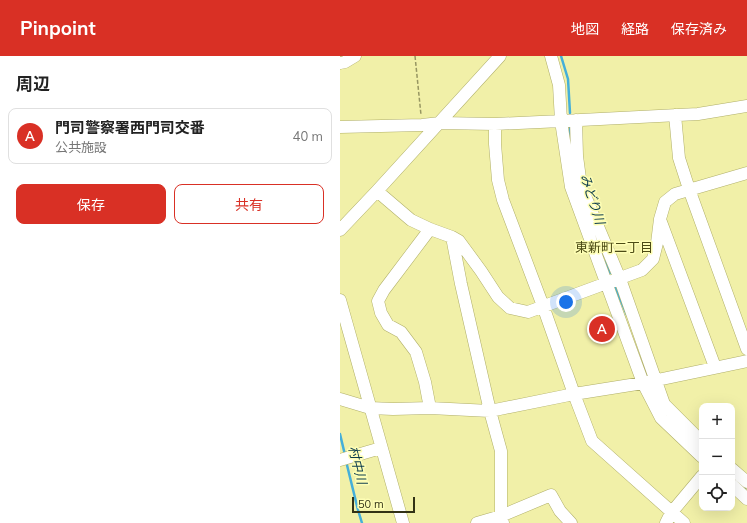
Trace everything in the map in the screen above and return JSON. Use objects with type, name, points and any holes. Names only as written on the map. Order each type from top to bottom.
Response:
[{"type":"street","points":[[340,63],[345,62],[355,56]]},
{"type":"street","points":[[340,230],[500,56]]},
{"type":"street","points":[[551,56],[560,85],[561,121],[571,187],[642,383],[660,418],[699,454]]},
{"type":"street","points":[[340,128],[440,123],[495,124],[698,114],[747,106]]},
{"type":"street","points":[[675,115],[679,158],[747,349]]},
{"type":"street","points":[[576,120],[577,156],[581,186],[620,279],[664,404],[699,439]]},
{"type":"street","points":[[495,124],[498,180],[503,200],[592,441],[669,518],[684,523]]},
{"type":"street","points":[[377,191],[411,220],[459,240],[498,297],[510,308],[528,312],[642,270],[653,259],[660,219],[665,202],[675,194],[747,172]]},
{"type":"street","points":[[660,219],[716,367]]},
{"type":"street","points":[[430,229],[384,290],[378,301],[381,313],[388,325],[401,332],[416,352],[425,382],[430,408]]},
{"type":"street","points":[[452,237],[461,284],[490,411],[501,451],[507,518]]},
{"type":"street","points":[[340,300],[403,523]]},
{"type":"street","points":[[340,398],[370,408],[430,408],[490,411],[574,394],[642,383],[747,361]]},
{"type":"street","points":[[344,459],[382,448]]},
{"type":"street","points":[[735,472],[747,482]]},
{"type":"street","points":[[669,518],[699,480]]},
{"type":"street","points":[[735,488],[747,499]]},
{"type":"street","points":[[477,523],[507,518],[551,495],[560,511],[572,523]]},
{"type":"path","points":[[415,56],[422,125]]},
{"type":"waterway","name":"みどり川","points":[[561,56],[568,79],[570,113]]},
{"type":"waterway","name":"みどり川","points":[[570,128],[571,144]]},
{"type":"waterway","name":"みどり川","points":[[606,261],[610,273]]},
{"type":"waterway","name":"みどり川","points":[[615,287],[627,315]]},
{"type":"waterway","name":"村中川","points":[[340,434],[345,455]]},
{"type":"waterway","name":"村中川","points":[[346,461],[362,523]]},
{"type":"waterway","name":"みどり川","points":[[737,481],[745,489]]},
{"type":"place","name":"門司警察署西門司交番","points":[[602,329]]},
{"type":"district","name":"東新町二丁目","points":[[614,247]]}]
